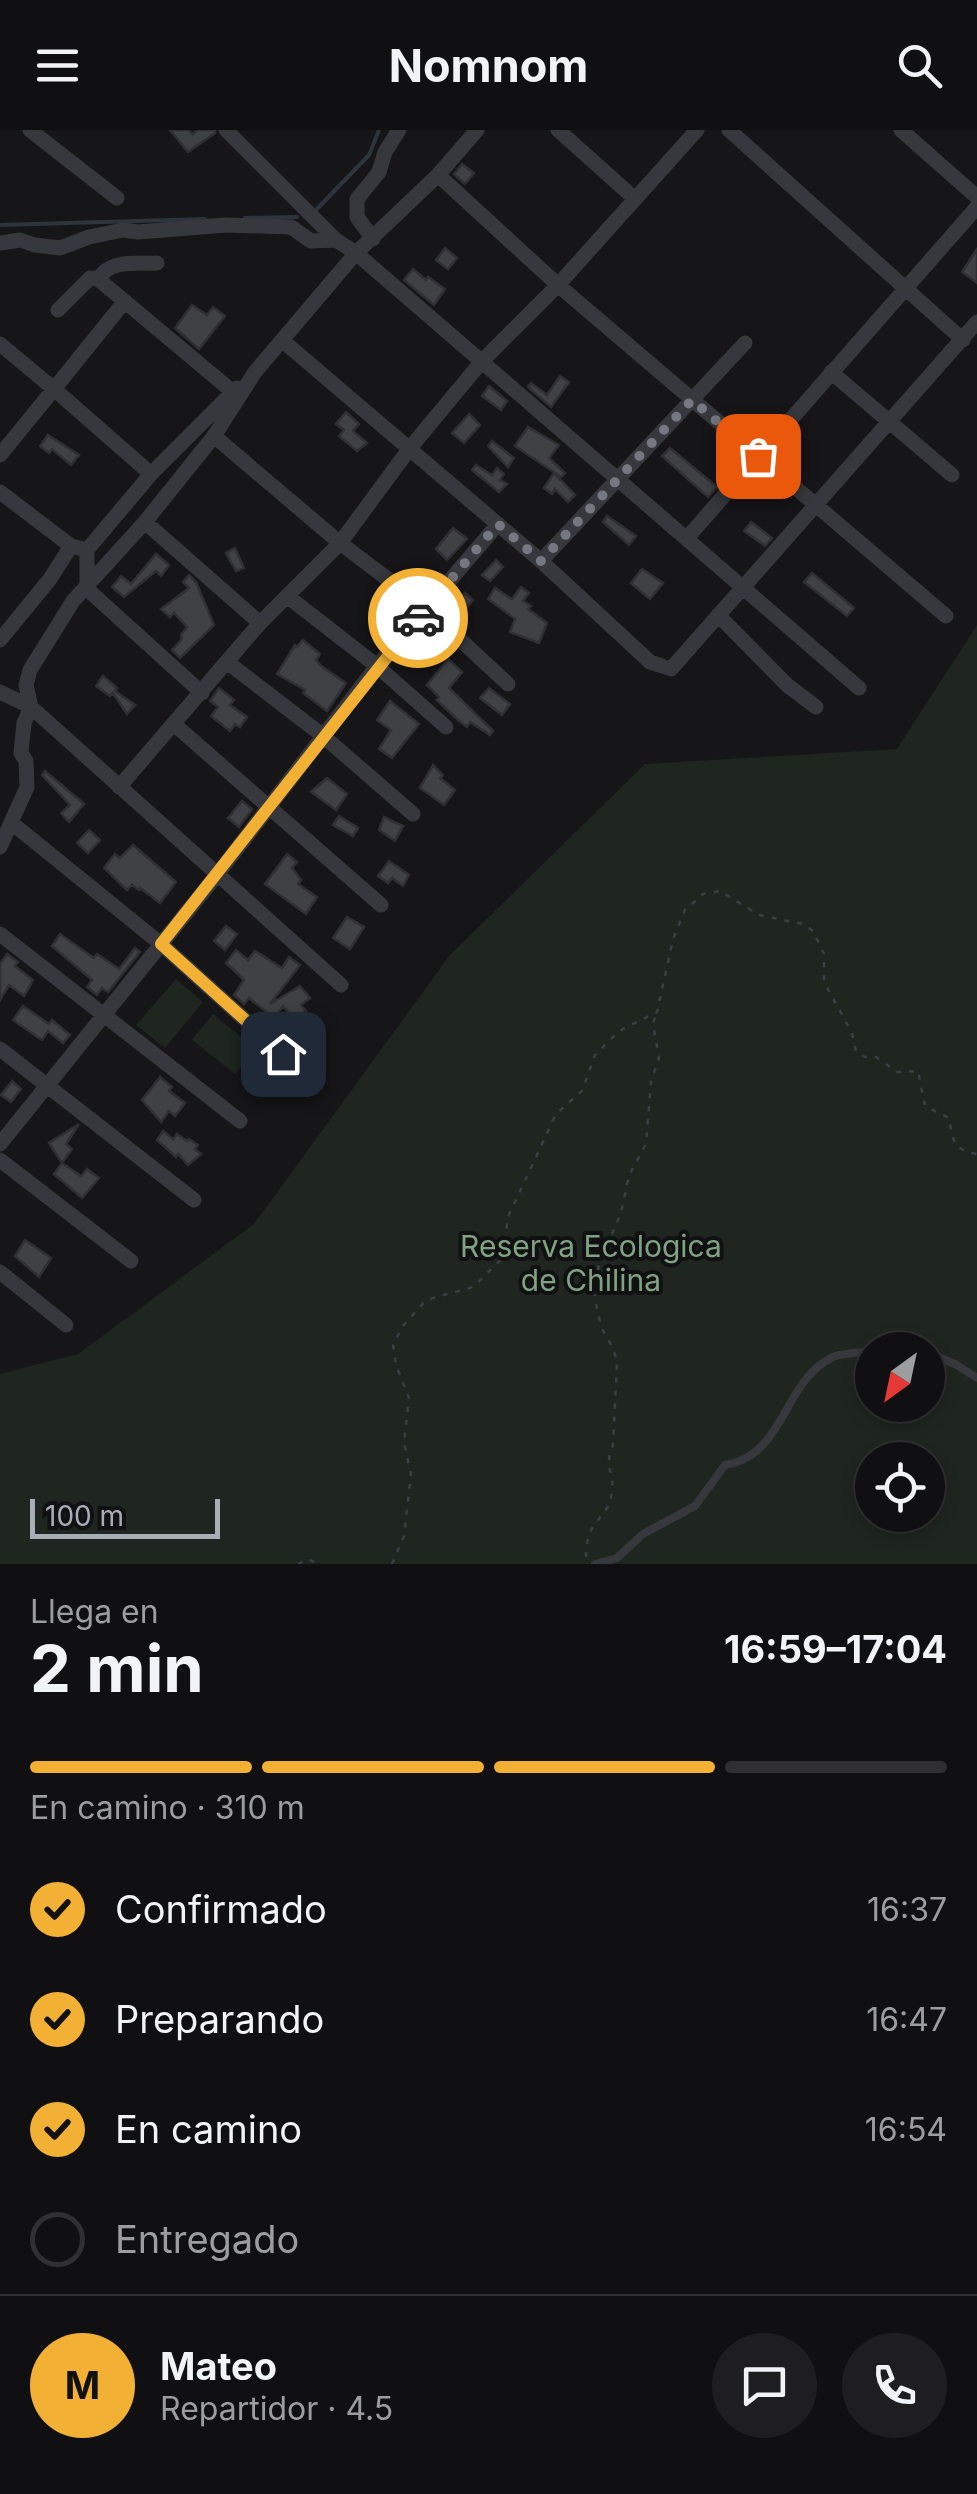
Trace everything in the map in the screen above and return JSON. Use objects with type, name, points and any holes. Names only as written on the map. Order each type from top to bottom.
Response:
[{"type":"street","points":[[30,130],[117,198]]},
{"type":"street","points":[[226,130],[336,240],[482,360],[859,688]]},
{"type":"street","points":[[373,239],[357,217],[357,199],[379,172],[384,152],[399,130]]},
{"type":"street","points":[[0,848],[26,786],[26,760],[21,753],[24,723],[31,707],[26,685],[30,670],[73,601],[145,522],[214,436],[256,372],[356,253],[438,175],[477,130]]},
{"type":"street","points":[[558,130],[634,198]]},
{"type":"street","points":[[119,787],[260,623],[340,542],[482,360],[558,284],[697,130]]},
{"type":"street","points":[[729,130],[963,340]]},
{"type":"street","points":[[901,130],[977,197]]},
{"type":"street","points":[[438,175],[558,284],[946,616]]},
{"type":"street","points":[[687,538],[977,207]]},
{"type":"street","points":[[0,243],[20,240],[60,248],[89,236],[123,230],[226,225],[290,227],[311,241],[336,240]]},
{"type":"street","points":[[98,279],[112,265],[157,263]]},
{"type":"street","points":[[58,310],[90,278],[98,279],[233,392]]},
{"type":"street","points":[[0,455],[125,301]]},
{"type":"street","points":[[282,342],[541,561],[650,662],[671,668],[977,322]]},
{"type":"street","points":[[541,561],[745,343]]},
{"type":"street","points":[[0,344],[151,474]]},
{"type":"street","points":[[0,640],[79,548],[256,372]]},
{"type":"street","points":[[831,372],[952,475]]},
{"type":"street","points":[[214,436],[426,608],[508,684]]},
{"type":"street","points":[[0,492],[79,548],[87,589],[202,693]]},
{"type":"street","points":[[145,522],[260,623]]},
{"type":"street","points":[[0,1144],[216,876],[377,666],[498,524]]},
{"type":"street","points":[[287,596],[377,666],[446,727]]},
{"type":"street","points":[[718,615],[787,685],[816,707]]},
{"type":"street","points":[[227,662],[322,735],[413,814]]},
{"type":"street","points":[[0,692],[31,707],[341,985]]},
{"type":"street","points":[[175,725],[382,905]]},
{"type":"street","points":[[12,824],[161,944],[283,1054]]},
{"type":"street","points":[[0,934],[240,1121]]},
{"type":"street","points":[[0,1049],[194,1200]]},
{"type":"street","points":[[0,1160],[131,1260]]},
{"type":"street","points":[[0,1272],[66,1324]]},
{"type":"lane","points":[[595,1564],[617,1558],[643,1534],[696,1506],[725,1465],[742,1462],[764,1446],[797,1392],[823,1364],[836,1355],[855,1353]]},
{"type":"lane","points":[[945,1360],[977,1378]]},
{"type":"path","points":[[586,1564],[590,1526],[607,1508],[612,1494],[608,1457],[613,1445],[617,1364],[602,1327],[594,1294],[596,1280],[622,1213],[629,1175],[646,1144],[651,1082],[659,1058],[654,1024],[673,939],[686,910],[702,894],[720,892],[758,915],[803,924],[813,931],[824,954],[824,982],[844,1015],[856,1051],[866,1058],[876,1057],[897,1072],[918,1072],[925,1106],[949,1118],[952,1144],[977,1154]]},
{"type":"path","points":[[392,1564],[404,1536],[411,1474],[404,1443],[408,1398],[396,1365],[394,1345],[403,1326],[426,1300],[473,1288],[506,1255],[507,1219],[556,1114],[582,1090],[595,1054],[619,1030],[657,1012]]},
{"type":"path","points":[[298,1564],[308,1559],[318,1564]]},
{"type":"green space","name":"Reserva Ecologica de Chilina","points":[[977,625],[977,1564],[0,1564],[0,1374],[78,1354],[254,1224],[450,955],[645,764],[897,749]]},
{"type":"green space","points":[[176,979],[203,1002],[165,1048],[136,1025]]},
{"type":"green space","points":[[213,1014],[256,1049],[235,1074],[192,1040]]},
{"type":"building","points":[[170,130],[188,130],[193,134],[197,130],[215,130],[215,133],[188,152]]},
{"type":"building","points":[[462,164],[474,173],[465,184],[454,174]]},
{"type":"building","points":[[445,248],[457,258],[448,269],[436,260]]},
{"type":"building","points":[[977,249],[977,283],[962,272]]},
{"type":"building","points":[[413,269],[445,289],[434,305],[404,280]]},
{"type":"building","points":[[192,305],[207,315],[213,307],[225,316],[199,349],[175,328]]},
{"type":"building","points":[[560,376],[569,382],[551,407],[528,387],[531,383],[547,395]]},
{"type":"building","points":[[489,386],[507,401],[501,410],[482,396]]},
{"type":"building","points":[[346,412],[359,424],[353,431],[367,443],[357,451],[339,436],[344,430],[336,424]]},
{"type":"building","points":[[469,414],[480,425],[464,443],[452,433]]},
{"type":"building","points":[[528,427],[559,445],[549,458],[565,473],[561,477],[515,446]]},
{"type":"building","points":[[48,435],[79,455],[71,465],[52,449],[49,453],[40,446]]},
{"type":"building","points":[[492,441],[514,458],[508,467],[488,446]]},
{"type":"building","points":[[670,448],[717,487],[708,497],[662,456]]},
{"type":"building","points":[[476,465],[492,475],[497,468],[504,474],[500,480],[507,484],[499,492],[472,470]]},
{"type":"building","points":[[554,473],[575,495],[568,502],[555,489],[552,494],[544,488]]},
{"type":"building","points":[[607,516],[636,536],[629,545],[603,522]]},
{"type":"building","points":[[751,522],[772,538],[765,546],[744,531]]},
{"type":"building","points":[[453,528],[467,539],[447,560],[436,549]]},
{"type":"building","points":[[235,548],[244,568],[236,571],[226,553]]},
{"type":"building","points":[[156,554],[169,565],[161,576],[156,571],[124,597],[112,587],[121,576],[131,584]]},
{"type":"building","points":[[496,560],[503,567],[490,581],[482,575]]},
{"type":"building","points":[[642,569],[663,583],[650,599],[631,583]]},
{"type":"building","points":[[812,573],[854,608],[847,616],[804,582]]},
{"type":"building","points":[[189,575],[196,582],[214,625],[180,658],[172,650],[187,627],[174,613],[170,617],[161,609],[189,588],[183,582]]},
{"type":"building","points":[[521,587],[529,593],[523,601],[531,606],[528,609],[547,623],[539,643],[510,632],[515,619],[488,599],[495,588],[512,599]]},
{"type":"building","points":[[465,593],[473,600],[458,617],[450,611]]},
{"type":"building","points":[[303,640],[320,654],[316,660],[321,666],[346,683],[327,711],[303,693],[305,690],[277,674],[295,645]]},
{"type":"building","points":[[448,659],[462,672],[449,688],[493,731],[490,735],[470,722],[467,727],[459,721],[427,685]]},
{"type":"building","points":[[103,676],[117,688],[115,691],[135,705],[127,714],[113,693],[110,696],[96,686]]},
{"type":"building","points":[[219,688],[234,700],[230,705],[247,717],[240,727],[235,724],[230,731],[211,716],[218,707],[210,701]]},
{"type":"building","points":[[489,688],[510,704],[502,715],[480,698]]},
{"type":"building","points":[[390,701],[419,724],[392,758],[379,749],[391,730],[377,720]]},
{"type":"building","points":[[433,765],[443,775],[440,778],[455,790],[444,805],[420,788]]},
{"type":"building","points":[[45,771],[84,804],[69,822],[61,813],[70,805],[42,775]]},
{"type":"building","points":[[327,778],[347,794],[336,810],[311,792]]},
{"type":"building","points":[[242,801],[252,809],[239,827],[228,818]]},
{"type":"building","points":[[339,816],[358,828],[353,836],[333,825]]},
{"type":"building","points":[[384,817],[403,826],[395,841],[379,830]]},
{"type":"building","points":[[89,830],[100,840],[88,853],[77,843]]},
{"type":"building","points":[[133,845],[176,882],[160,903],[140,888],[132,885],[127,890],[104,868],[115,854],[120,858]]},
{"type":"building","points":[[287,854],[297,862],[292,868],[301,880],[298,884],[317,897],[306,914],[265,884]]},
{"type":"building","points":[[389,861],[409,875],[403,886],[392,878],[388,883],[378,876]]},
{"type":"building","points":[[347,917],[364,927],[350,949],[333,938]]},
{"type":"building","points":[[226,926],[237,934],[225,950],[214,941]]},
{"type":"building","points":[[60,934],[94,958],[97,954],[119,969],[135,948],[140,952],[108,992],[102,988],[97,995],[87,987],[92,980],[52,946]]},
{"type":"building","points":[[236,950],[248,960],[255,951],[282,968],[289,957],[300,965],[270,1004],[300,986],[310,998],[301,1005],[306,1011],[295,1021],[283,1006],[274,1018],[249,998],[244,1004],[234,995],[244,980],[226,963]]},
{"type":"building","points":[[7,954],[33,980],[24,996],[9,985],[0,1000],[0,964]]},
{"type":"building","points":[[23,1006],[49,1024],[52,1020],[70,1035],[63,1043],[48,1031],[42,1040],[13,1020]]},
{"type":"building","points":[[160,1077],[172,1087],[169,1091],[185,1103],[175,1116],[169,1111],[161,1122],[142,1100]]},
{"type":"building","points":[[12,1081],[21,1089],[11,1102],[1,1095]]},
{"type":"building","points":[[79,1124],[66,1144],[72,1149],[62,1163],[49,1143]]},
{"type":"building","points":[[163,1131],[173,1139],[177,1134],[189,1139],[198,1145],[195,1149],[201,1154],[188,1165],[157,1140]]},
{"type":"building","points":[[62,1163],[81,1176],[87,1169],[99,1178],[82,1198],[54,1174]]},
{"type":"building","points":[[25,1240],[51,1258],[39,1277],[15,1256]]},
{"type":"waterway","points":[[314,212],[369,155],[379,130]]},
{"type":"waterway","points":[[245,218],[297,217]]},
{"type":"waterway","points":[[0,225],[205,219]]},
{"type":"way so far","points":[[418,618],[498,524],[541,561],[692,400],[758,456]]},
{"type":"route","points":[[283,1054],[161,944],[418,618]]}]
